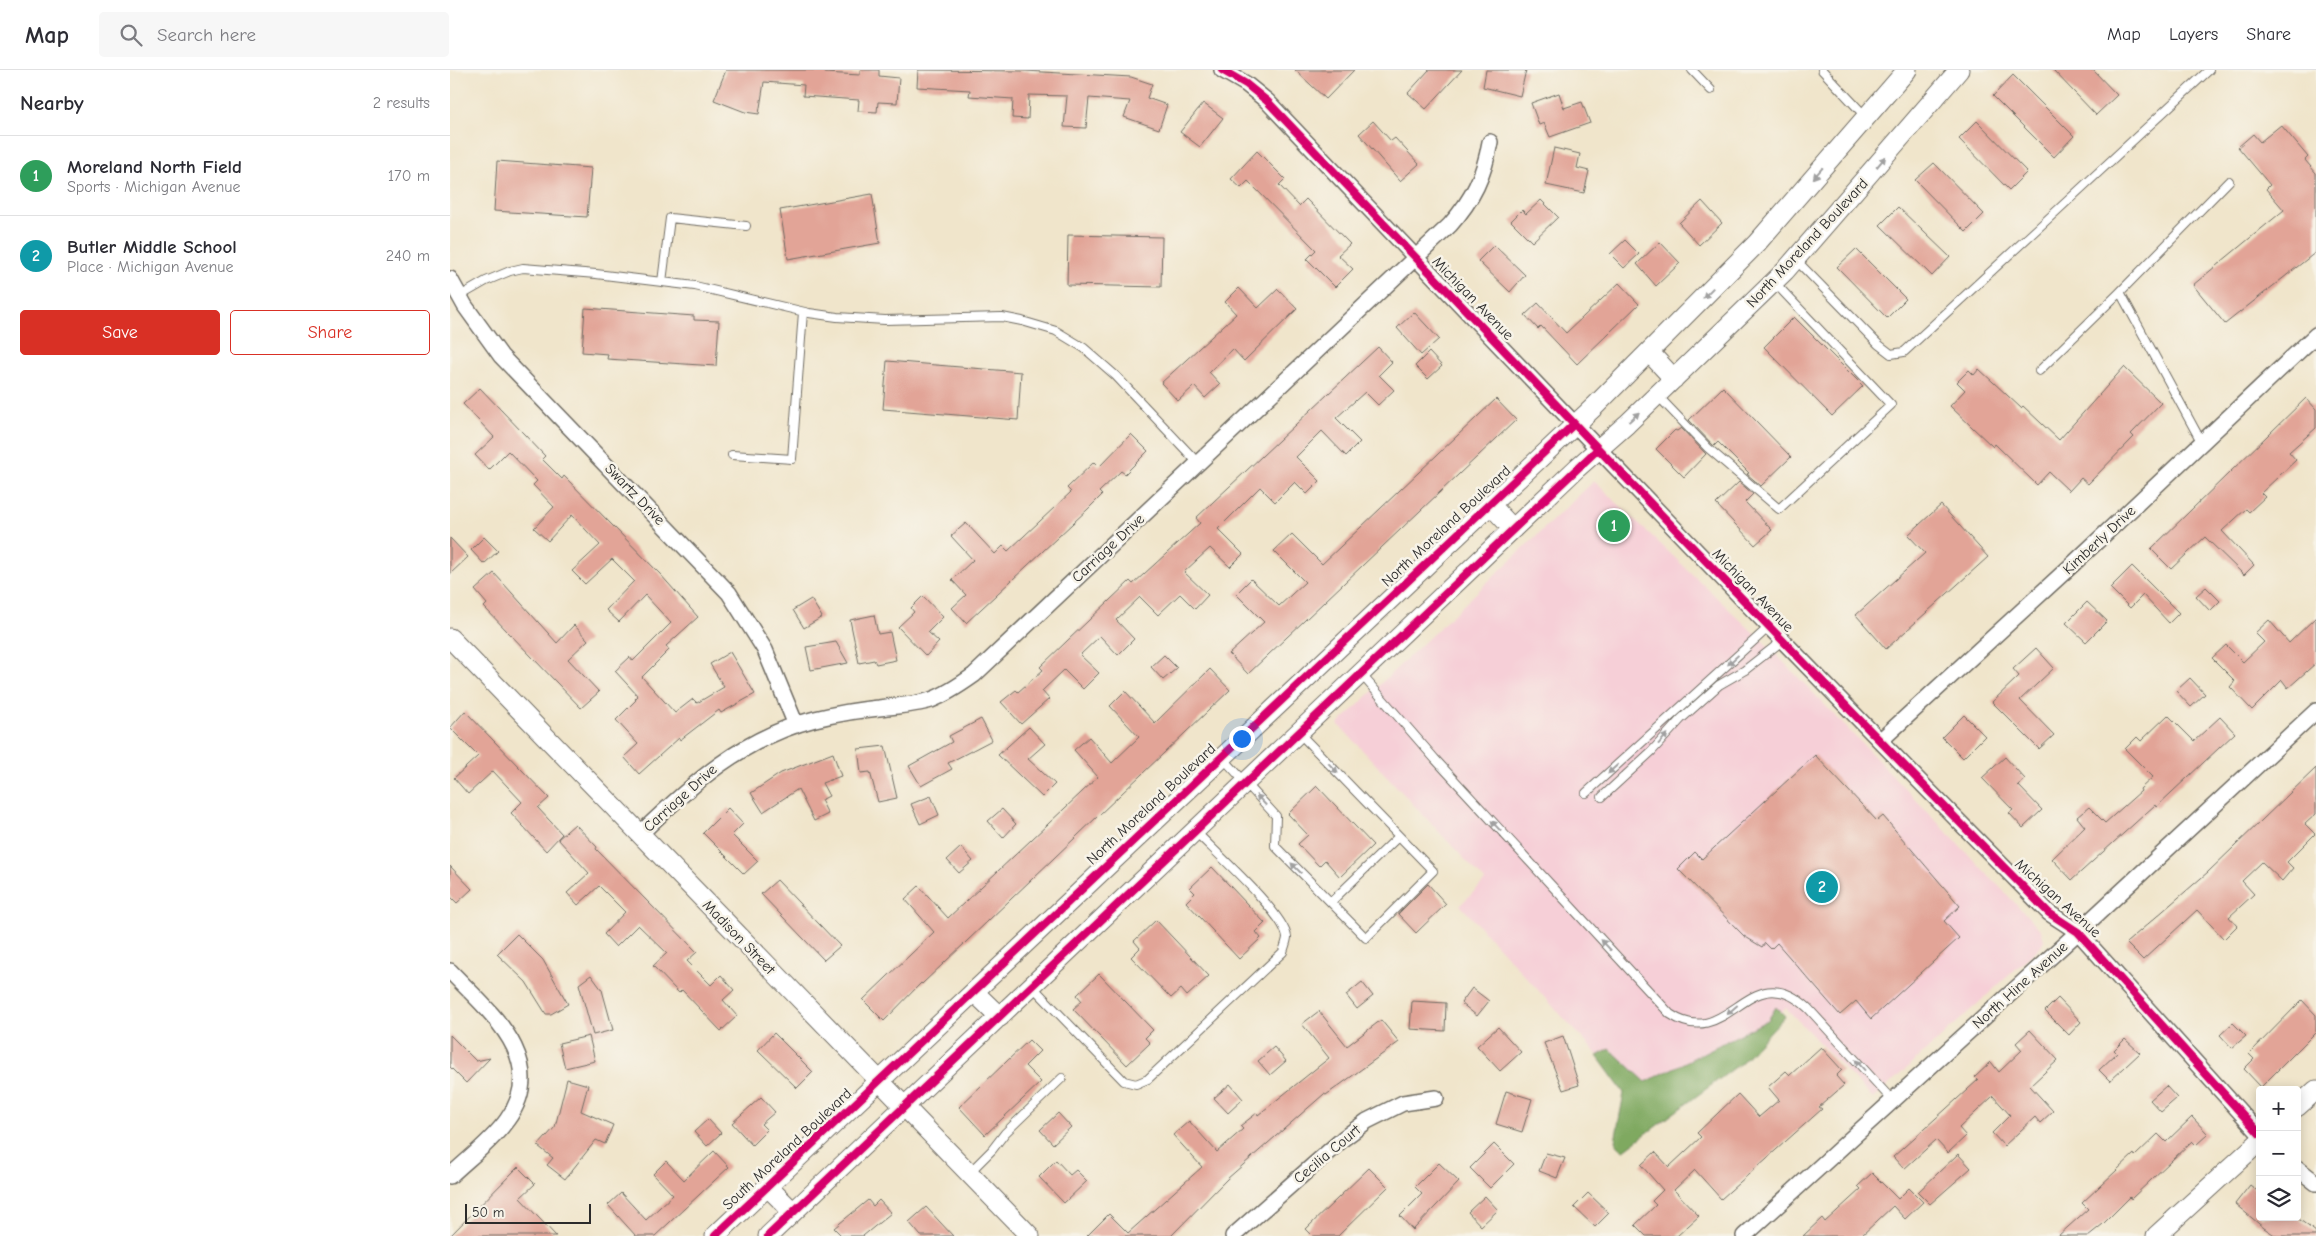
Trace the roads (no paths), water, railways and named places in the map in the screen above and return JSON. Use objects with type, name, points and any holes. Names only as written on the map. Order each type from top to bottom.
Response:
[{"type":"street","name":"North Moreland Boulevard","points":[[879,1082],[1649,352],[1757,243],[1907,70]]},
{"type":"street","name":"North Moreland Boulevard","points":[[904,1107],[1513,529],[1674,379],[1774,282],[1796,260],[1959,70]]},
{"type":"street","name":"Michigan Avenue","points":[[1225,71],[1246,84],[1267,101],[1782,641],[2049,913],[2078,932],[2257,1131]]},
{"type":"street","name":"Carriage Drive","points":[[640,834],[682,793],[716,765],[746,747],[796,725],[851,711],[916,704],[952,690],[974,675],[1416,258],[1464,210],[1482,178],[1490,142]]},
{"type":"street","name":"Swartz Drive","points":[[450,279],[480,328],[502,356],[729,593],[765,650],[796,725]]},
{"type":"street","name":"Kimberly Drive","points":[[1880,741],[2073,564],[2316,335]]},
{"type":"street","points":[[1649,352],[1674,379]]},
{"type":"street","points":[[1490,504],[1513,529]]},
{"type":"street","name":"Madison Street","points":[[450,638],[1030,1236]]},
{"type":"street","name":"North Hine Avenue","points":[[1744,1236],[2078,932],[2316,711]]},
{"type":"street","points":[[450,971],[511,1037],[519,1055],[521,1082],[518,1098],[508,1119],[450,1176]]},
{"type":"street","points":[[974,992],[1000,1017]]},
{"type":"street","name":"South Moreland Boulevard","points":[[714,1236],[879,1082]]},
{"type":"street","points":[[2301,1103],[2316,1090]]},
{"type":"street","name":"Cecilia Court","points":[[1233,1236],[1344,1138],[1367,1121],[1403,1103],[1436,1098]]},
{"type":"street","points":[[768,1236],[904,1107]]},
{"type":"street","points":[[2156,1236],[2256,1145]]},
{"type":"street","points":[[2301,1171],[2316,1183]]},
{"type":"street","points":[[767,1186],[793,1212]]},
{"type":"lane","points":[[1692,70],[1711,90]]},
{"type":"lane","points":[[1822,70],[1866,117]]},
{"type":"lane","points":[[1796,260],[1878,344],[1891,354],[1904,352],[2209,70]]},
{"type":"lane","points":[[2039,371],[2229,181]]},
{"type":"lane","points":[[662,282],[670,218],[746,226]]},
{"type":"lane","points":[[460,296],[486,281],[510,271],[524,268],[596,274],[695,286],[803,312],[885,320],[1002,317],[1022,321],[1056,332],[1084,348],[1116,376],[1198,464]]},
{"type":"lane","points":[[1657,395],[1708,448],[1779,509],[1891,405],[1774,282]]},
{"type":"lane","points":[[2120,292],[2202,443]]},
{"type":"lane","points":[[732,455],[792,459],[803,312]]},
{"type":"lane","points":[[1586,793],[1769,627]]},
{"type":"lane","points":[[1602,797],[1652,752],[1681,719],[1719,685],[1745,670],[1782,641]]},
{"type":"lane","points":[[1361,674],[1435,759],[1670,1014],[1688,1023],[1706,1023],[1724,1016],[1745,999],[1755,994],[1781,992],[1799,1000],[1808,1008],[1893,1100]]},
{"type":"lane","points":[[1222,756],[1276,816],[1275,846],[1366,938],[1433,871],[1299,733]]},
{"type":"lane","points":[[1032,986],[1124,1081],[1136,1084],[1148,1078],[1283,952],[1287,938],[1283,926],[1271,909],[1195,831]]},
{"type":"lane","points":[[1330,902],[1399,836]]},
{"type":"lane","points":[[968,1173],[992,1150],[1005,1133],[1062,1078]]},
{"type":"place","name":"Moreland North Field","points":[[1614,526]]},
{"type":"place","name":"Butler Middle School","points":[[1822,887]]}]
